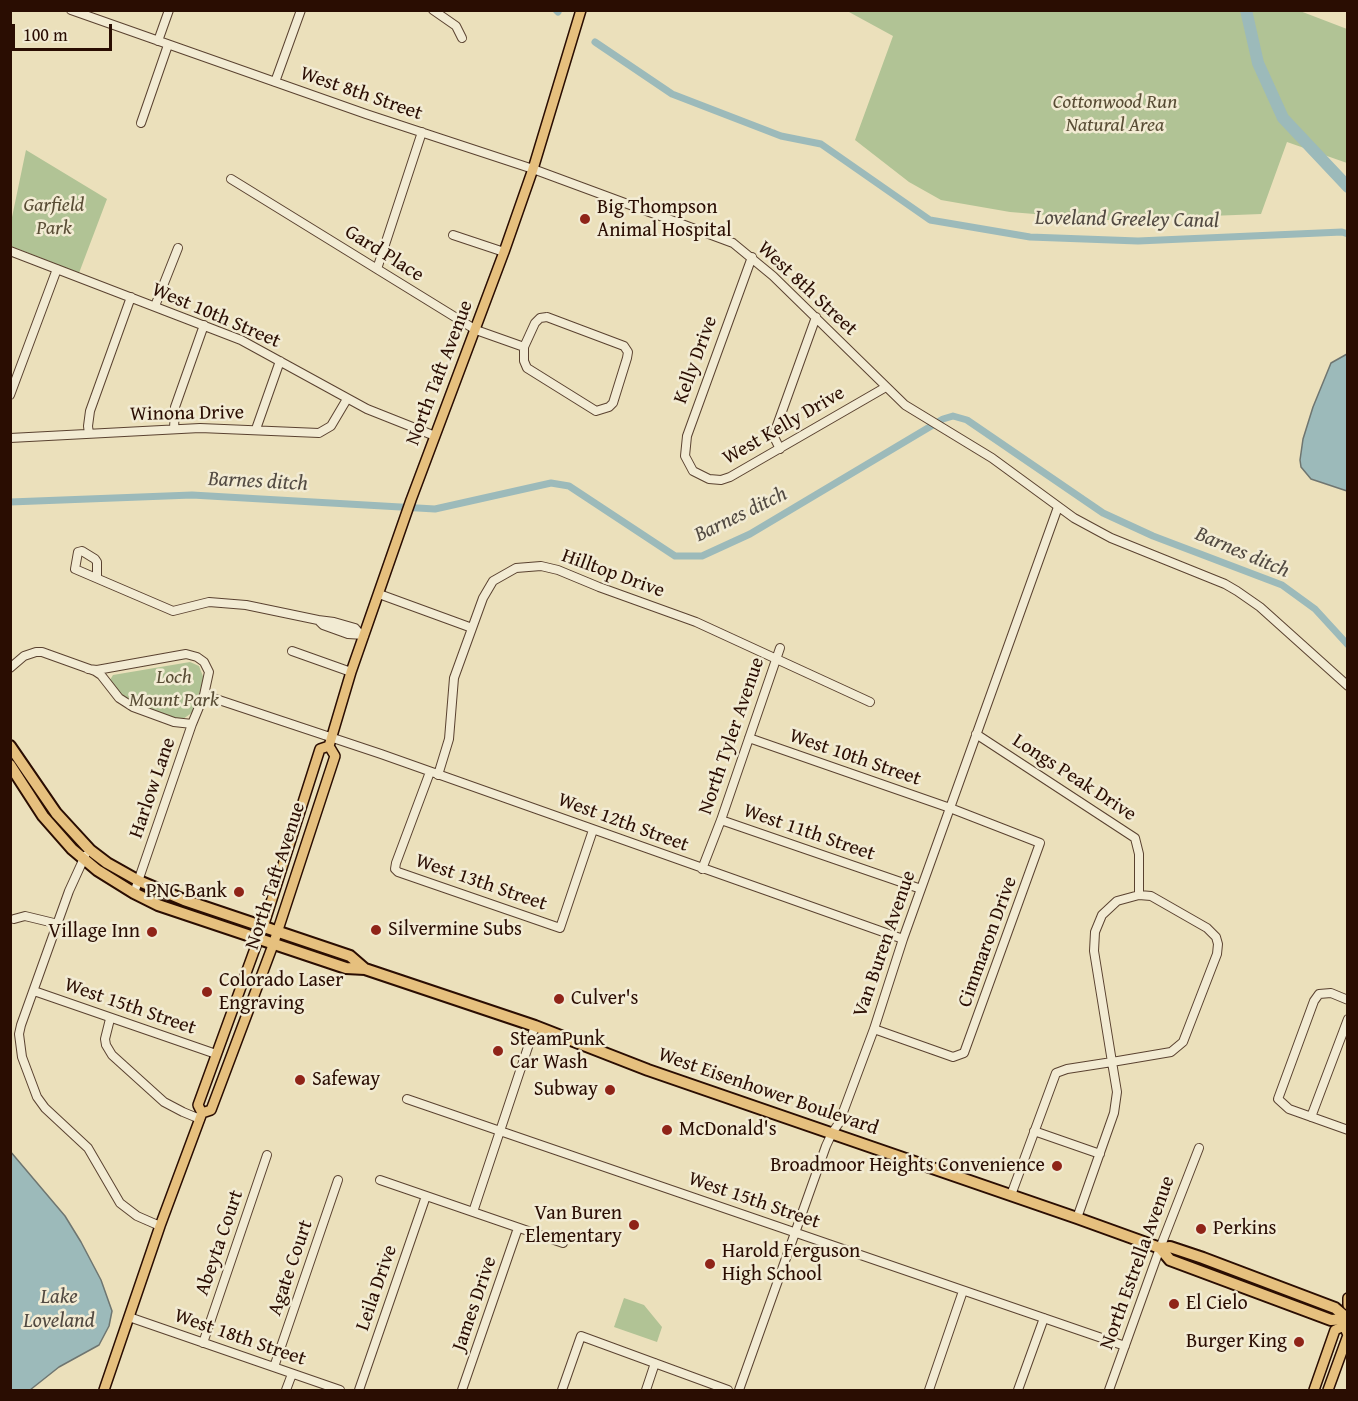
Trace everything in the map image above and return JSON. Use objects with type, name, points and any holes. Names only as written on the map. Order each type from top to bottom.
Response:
[{"type":"highway","name":"West Eisenhower Boulevard","points":[[10,746],[43,797],[97,870],[134,893],[179,912],[273,945],[346,968],[365,969],[535,1026],[648,1070],[1160,1248],[1170,1260],[1331,1320],[1346,1320]]},
{"type":"highway","name":"West Eisenhower Boulevard","points":[[10,765],[43,816],[86,854],[139,881],[184,900],[350,956],[365,969]]},
{"type":"main road","name":"North Taft Avenue","points":[[201,1116],[211,1110],[273,945],[334,756],[331,742],[362,635],[504,252],[533,169],[581,10]]},
{"type":"main road","name":"North Taft Avenue","points":[[104,1390],[160,1226],[201,1116],[198,1105],[262,926],[320,749],[331,742]]},
{"type":"main road","points":[[1347,1298],[1347,1305]]},
{"type":"main road","points":[[1314,1390],[1335,1330],[1346,1320]]},
{"type":"main road","points":[[1328,1390],[1347,1335],[1346,1320]]},
{"type":"street","name":"West 8th Street","points":[[71,10],[533,169],[726,241],[752,257],[905,405],[992,458],[1074,518],[1111,538],[1237,591],[1260,607],[1347,686]]},
{"type":"street","points":[[158,41],[169,10]]},
{"type":"street","points":[[275,82],[301,10]]},
{"type":"street","points":[[433,10],[456,26],[462,38]]},
{"type":"street","points":[[141,123],[168,45]]},
{"type":"street","points":[[377,268],[422,132]]},
{"type":"street","name":"Gard Place","points":[[231,179],[476,330],[524,347]]},
{"type":"street","points":[[453,235],[504,252]]},
{"type":"street","points":[[154,306],[178,248]]},
{"type":"street","name":"West 10th Street","points":[[10,251],[241,340],[347,399],[398,423],[435,436]]},
{"type":"street","name":"Kelly Drive","points":[[696,473],[690,468],[685,456],[687,436],[752,257]]},
{"type":"street","points":[[10,395],[57,269]]},
{"type":"street","points":[[89,434],[90,411],[131,297]]},
{"type":"street","points":[[547,317],[624,346],[628,352],[627,358],[613,402],[603,410],[596,411],[527,368],[524,361],[524,347],[535,323],[540,318],[547,317]]},
{"type":"street","points":[[780,449],[774,437],[775,431],[816,317]]},
{"type":"street","points":[[174,429],[175,407],[204,325]]},
{"type":"street","points":[[256,429],[280,361]]},
{"type":"street","name":"West Kelly Drive","points":[[696,473],[709,479],[726,479],[886,387]]},
{"type":"street","name":"Winona Drive","points":[[10,438],[174,429],[256,429],[315,433],[323,432],[331,426],[347,399]]},
{"type":"street","name":"Van Buren Avenue","points":[[739,1390],[832,1133],[839,1123],[874,1029],[903,939],[1058,507]]},
{"type":"street","name":"Hilltop Drive","points":[[408,832],[449,739],[454,678],[483,598],[493,581],[516,568],[541,566],[558,570],[696,622],[870,702]]},
{"type":"street","points":[[97,578],[173,611],[209,602],[246,605],[334,622],[355,628],[362,635]]},
{"type":"street","points":[[379,594],[472,628]]},
{"type":"street","name":"North Tyler Avenue","points":[[702,869],[780,648]]},
{"type":"street","points":[[292,651],[351,672]]},
{"type":"street","points":[[10,668],[24,656],[36,652],[100,675],[124,702],[174,722],[192,724]]},
{"type":"street","name":"Harlow Lane","points":[[88,669],[97,670],[176,655],[192,655],[204,662],[208,668],[204,695],[134,893]]},
{"type":"street","name":"West 12th Street","points":[[204,695],[331,742],[434,773],[903,939]]},
{"type":"street","name":"Longs Peak Drive","points":[[976,734],[1135,838],[1139,854],[1139,895]]},
{"type":"street","name":"West 10th Street","points":[[749,738],[950,808]]},
{"type":"street","name":"Cimmaron Drive","points":[[874,1029],[953,1057],[964,1053],[1040,846],[1038,840],[950,808]]},
{"type":"street","name":"West 11th Street","points":[[721,820],[921,888]]},
{"type":"street","name":"West 13th Street","points":[[408,832],[396,863],[395,869],[398,872],[560,928],[593,830]]},
{"type":"street","points":[[86,854],[69,891],[19,1034],[22,1058],[36,1097],[88,1148],[124,1208],[160,1226]]},
{"type":"street","points":[[1011,1195],[1056,1073],[1067,1069],[1112,1062],[1171,1052],[1183,1042],[1217,954],[1218,944],[1216,937],[1207,928],[1151,896],[1139,895],[1118,901],[1102,915],[1095,932],[1094,951],[1112,1062],[1117,1092],[1114,1113],[1077,1218]]},
{"type":"street","points":[[14,919],[25,916],[58,924]]},
{"type":"street","name":"West 15th Street","points":[[34,991],[216,1054]]},
{"type":"street","points":[[1347,1000],[1331,993],[1319,994],[1314,1001],[1278,1099],[1282,1105],[1347,1130]]},
{"type":"street","points":[[110,1019],[105,1039],[112,1055],[164,1102],[183,1113],[201,1116]]},
{"type":"street","points":[[1311,1117],[1347,1019]]},
{"type":"street","points":[[473,1212],[535,1026]]},
{"type":"street","name":"West 15th Street","points":[[407,1099],[1125,1346]]},
{"type":"street","points":[[1034,1131],[1100,1154]]},
{"type":"street","name":"North Estrella Avenue","points":[[1109,1390],[1199,1148]]},
{"type":"street","name":"Abeyta Court","points":[[203,1342],[267,1155]]},
{"type":"street","name":"Agate Court","points":[[274,1367],[338,1180]]},
{"type":"street","points":[[380,1180],[563,1243]]},
{"type":"street","name":"Leila Drive","points":[[359,1390],[426,1196]]},
{"type":"street","name":"James Drive","points":[[462,1390],[518,1228]]},
{"type":"street","points":[[929,1390],[963,1291]]},
{"type":"street","name":"West 18th Street","points":[[129,1317],[340,1390]]},
{"type":"street","points":[[1018,1390],[1044,1318]]},
{"type":"street","points":[[562,1390],[581,1336],[728,1390]]},
{"type":"street","points":[[646,1390],[655,1364]]},
{"type":"street","points":[[286,1390],[292,1374]]},
{"type":"green space","name":"Cottonwood Run Natural Area","points":[[850,10],[1300,11],[1347,29],[1347,163],[1287,142],[1261,214],[1108,220],[1010,212],[941,200],[909,182],[855,140],[893,36],[849,12]]},
{"type":"green space","name":"Garfield Park","points":[[26,150],[107,199],[79,273],[11,246],[11,222]]},
{"type":"green space","name":"Loch Mount Park","points":[[190,662],[199,666],[204,679],[193,712],[183,719],[176,719],[137,705],[120,693],[110,680],[113,675]]},
{"type":"green space","points":[[624,1298],[644,1305],[662,1327],[657,1342],[614,1327]]},
{"type":"water","points":[[1347,354],[1347,491],[1311,479],[1301,467],[1300,460],[1303,439],[1313,407],[1331,363]]},
{"type":"water","name":"Lake Loveland","points":[[10,1151],[65,1216],[101,1280],[112,1311],[109,1326],[99,1345],[59,1367],[30,1390],[11,1390]]},
{"type":"waterway","points":[[1246,10],[1258,63],[1283,118],[1348,187]]},
{"type":"waterway","name":"Loveland Greeley Canal","points":[[595,42],[672,94],[781,136],[821,144],[930,220],[1030,237],[1138,241],[1342,232],[1348,234]]},
{"type":"waterway","name":"Barnes ditch","points":[[10,502],[192,495],[435,509],[551,483],[569,486],[675,556],[702,556],[750,534],[943,419],[953,416],[967,420],[1103,513],[1153,536],[1282,585],[1315,609],[1348,645]]},
{"type":"place","name":"Big Thompson Animal Hospital","points":[[585,219]]},
{"type":"place","name":"PNC Bank","points":[[239,892]]},
{"type":"place","name":"Silvermine Subs","points":[[376,930]]},
{"type":"place","name":"Village Inn","points":[[152,932]]},
{"type":"place","name":"Colorado Laser Engraving","points":[[207,992]]},
{"type":"place","name":"Culver's","points":[[559,999]]},
{"type":"place","name":"SteamPunk Car Wash","points":[[498,1051]]},
{"type":"place","name":"Safeway","points":[[300,1080]]},
{"type":"place","name":"Subway","points":[[610,1090]]},
{"type":"place","name":"McDonald's","points":[[667,1130]]},
{"type":"place","name":"Broadmoor Heights Convenience","points":[[1057,1166]]},
{"type":"place","name":"Van Buren Elementary","points":[[634,1225]]},
{"type":"place","name":"Perkins","points":[[1201,1229]]},
{"type":"place","name":"Harold Ferguson High School","points":[[710,1264]]},
{"type":"place","name":"El Cielo","points":[[1174,1304]]},
{"type":"place","name":"Burger King","points":[[1299,1342]]}]
